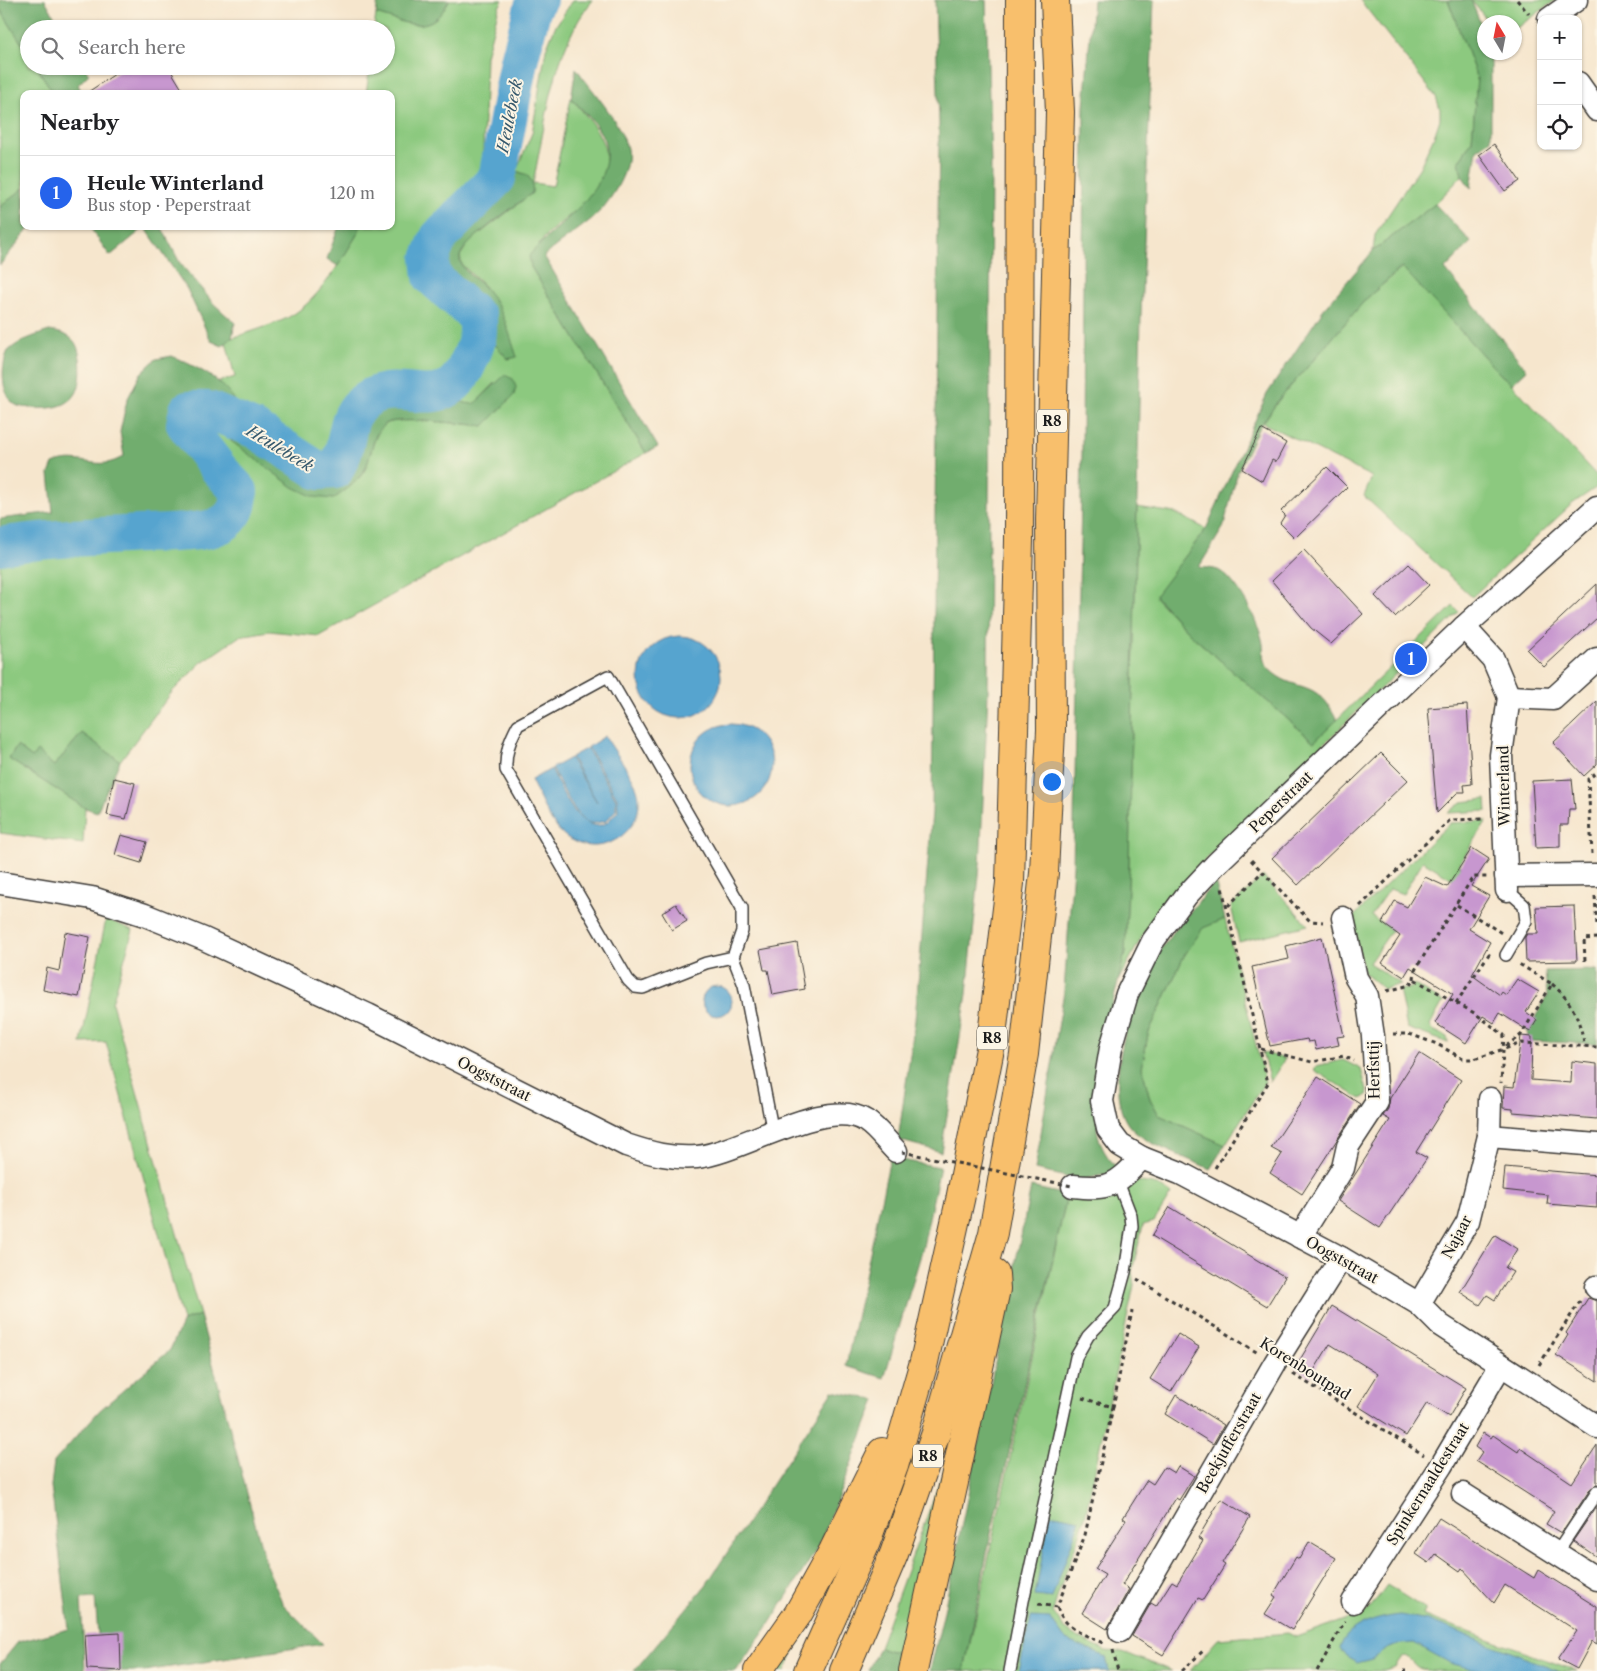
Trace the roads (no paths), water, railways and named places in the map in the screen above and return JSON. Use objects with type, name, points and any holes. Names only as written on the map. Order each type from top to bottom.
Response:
[{"type":"highway","name":"R8","points":[[1008,0],[1019,108]]},
{"type":"highway","name":"R8","points":[[808,1671],[866,1542],[894,1466],[924,1362],[960,1200],[991,1044],[1010,884],[1019,541],[1020,0]]},
{"type":"highway","name":"R8","points":[[844,1671],[894,1554],[936,1432],[992,1233],[1024,1054],[1044,873],[1051,730],[1050,519],[1060,112],[1055,0]]},
{"type":"highway","name":"R8","points":[[1060,112],[1073,0]]},
{"type":"highway","points":[[913,1671],[996,1289],[992,1233]]},
{"type":"highway","points":[[758,1671],[798,1614],[833,1551],[924,1362]]},
{"type":"street","points":[[1555,15],[1576,0]]},
{"type":"street","points":[[1582,89],[1597,110]]},
{"type":"street","name":"Peperstraat","points":[[1142,1158],[1120,1145],[1108,1130],[1102,1101],[1111,1048],[1127,994],[1153,941],[1186,896],[1216,864],[1464,627],[1597,507]]},
{"type":"street","points":[[1464,627],[1492,660],[1509,697],[1553,699],[1597,659]]},
{"type":"street","name":"Winterland","points":[[1506,883],[1501,755],[1509,697]]},
{"type":"street","points":[[1506,883],[1595,875]]},
{"type":"street","name":"Oogststraat","points":[[0,883],[92,898],[145,915],[204,939],[368,1015],[626,1145],[664,1158],[699,1157],[773,1133],[815,1116],[853,1115],[866,1120],[899,1151]]},
{"type":"street","name":"Herfsttij","points":[[1300,1237],[1343,1168],[1348,1146],[1377,1102],[1373,1036],[1367,996],[1356,978],[1343,918]]},
{"type":"street","name":"Najaar","points":[[1419,1304],[1468,1221],[1489,1136],[1490,1099]]},
{"type":"street","points":[[1489,1136],[1597,1145]]},
{"type":"street","points":[[1073,1186],[1100,1189],[1118,1182],[1142,1158]]},
{"type":"street","name":"Oogststraat","points":[[1142,1158],[1180,1173],[1341,1258],[1419,1304],[1440,1325],[1597,1427]]},
{"type":"street","name":"Beekjufferstraat","points":[[1112,1641],[1275,1363],[1341,1258]]},
{"type":"street","name":"Spinkernaaldestraat","points":[[1353,1602],[1440,1466],[1501,1365]]},
{"type":"street","points":[[1462,1494],[1597,1579]]},
{"type":"lane","points":[[733,957],[706,963],[643,988],[635,987],[628,980],[506,770],[506,756],[510,739],[518,725],[608,676],[742,908],[742,932],[733,957],[744,985],[773,1133]]},
{"type":"lane","points":[[1506,883],[1524,905],[1526,922],[1506,955]]},
{"type":"lane","points":[[1010,1671],[1066,1394],[1076,1357],[1088,1336],[1115,1308],[1125,1272],[1132,1226],[1131,1216],[1118,1182]]},
{"type":"lane","points":[[1556,1554],[1597,1492]]},
{"type":"water","points":[[680,636],[696,639],[709,648],[718,661],[721,677],[718,693],[709,706],[696,715],[680,718],[664,715],[651,706],[642,693],[639,677],[642,661],[651,648],[664,639]]},
{"type":"water","points":[[731,724],[747,727],[760,736],[769,749],[772,765],[769,781],[760,794],[747,803],[731,806],[715,803],[702,794],[693,781],[690,765],[693,749],[702,736],[715,727]]},
{"type":"water","points":[[605,736],[628,770],[637,789],[639,803],[637,816],[621,836],[610,843],[597,846],[584,845],[571,840],[557,828],[547,813],[531,780],[551,769],[572,808],[580,817],[588,823],[597,825],[607,822],[618,811],[617,798],[588,747]]},
{"type":"water","points":[[587,748],[616,799],[616,810],[606,821],[596,823],[584,820],[573,808],[552,768],[570,758],[597,802],[571,757]]},
{"type":"water","points":[[717,986],[728,990],[732,1001],[728,1012],[717,1016],[706,1012],[702,1001],[706,990]]},
{"type":"water","points":[[1050,1514],[1080,1520],[1052,1598],[1035,1596]]},
{"type":"water","points":[[1401,1615],[1428,1620],[1560,1671],[1489,1671],[1468,1668],[1450,1663],[1414,1643],[1401,1644],[1386,1649],[1373,1659],[1357,1663],[1346,1657],[1340,1649],[1343,1641],[1356,1628],[1374,1620]]},
{"type":"water","points":[[1031,1617],[1050,1618],[1066,1640],[1106,1657],[1109,1671],[1019,1671]]},
{"type":"waterway","name":"Heulebeek","points":[[0,546],[70,538],[177,533],[213,528],[225,522],[236,509],[239,491],[219,469],[185,424],[188,410],[209,410],[256,430],[319,471],[335,470],[343,453],[350,421],[361,404],[375,395],[389,392],[431,393],[444,390],[456,382],[467,365],[475,347],[478,318],[432,277],[430,259],[439,237],[497,178],[519,61],[533,7],[538,0]]},
{"type":"place","name":"Heule Winterland","points":[[1411,659]]}]
